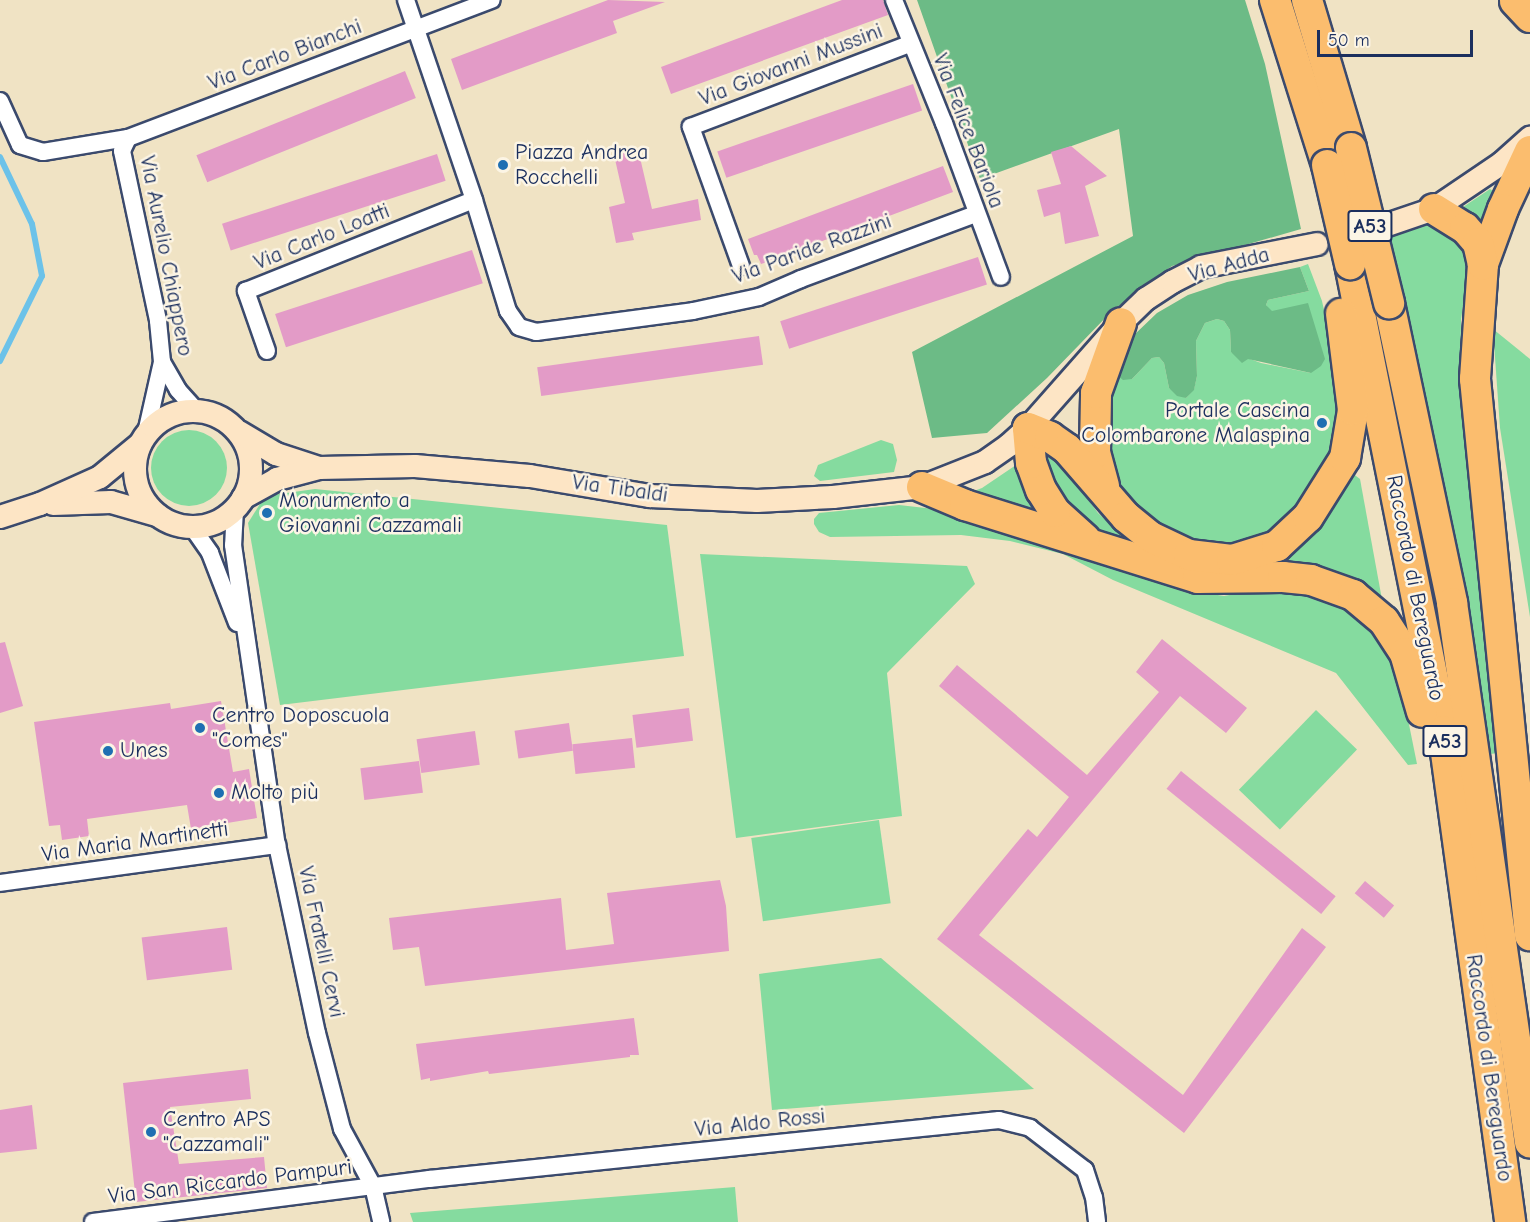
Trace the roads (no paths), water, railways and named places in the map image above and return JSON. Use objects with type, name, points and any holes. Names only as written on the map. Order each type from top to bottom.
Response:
[{"type":"highway","name":"Raccordo di Bereguardo","points":[[1275,0],[1294,66],[1330,161],[1389,303],[1452,603],[1530,1142]]},
{"type":"highway","name":"Raccordo di Bereguardo","points":[[1307,0],[1330,161],[1342,266],[1443,731],[1510,1222]]},
{"type":"highway","points":[[1515,0],[1530,6]]},
{"type":"highway","points":[[1515,0],[1530,17]]},
{"type":"highway","points":[[1530,151],[1503,209],[1483,264],[1474,379],[1530,935]]},
{"type":"highway","points":[[1434,209],[1465,228],[1478,243],[1483,264]]},
{"type":"highway","points":[[1097,548],[1055,512],[1041,490],[1031,463],[1028,428],[1050,437],[1067,449],[1126,517],[1151,537],[1189,555],[1232,560],[1277,546],[1308,517],[1345,458],[1353,410],[1342,266]]},
{"type":"highway","points":[[1106,492],[1095,453],[1096,393],[1121,323]]},
{"type":"highway","points":[[922,487],[964,505],[1198,578],[1283,577],[1311,580],[1353,595],[1384,621],[1405,653],[1429,738],[1473,959]]},
{"type":"street","points":[[406,0],[474,200]]},
{"type":"street","name":"Via Carlo Bianchi","points":[[0,101],[20,146],[43,152],[128,138],[492,0]]},
{"type":"street","name":"Via Felice Bariola","points":[[894,0],[944,123],[1001,278]]},
{"type":"street","name":"Via Giovanni Mussini","points":[[741,266],[691,127],[910,44]]},
{"type":"street","name":"Via Aurelio Chiappero","points":[[128,138],[122,151],[158,321],[162,362],[178,390],[196,410]]},
{"type":"street","points":[[1384,226],[1434,209],[1502,163],[1530,138]]},
{"type":"street","name":"Via Paride Razzini","points":[[474,200],[508,311],[519,327],[536,332],[693,311],[759,297],[801,279],[976,214]]},
{"type":"street","name":"Via Carlo Loatti","points":[[267,351],[246,291],[474,200]]},
{"type":"street","name":"Via Adda","points":[[1028,428],[1121,323],[1146,299],[1201,267],[1317,244]]},
{"type":"street","points":[[157,515],[144,501],[136,483],[134,463],[143,438],[162,362]]},
{"type":"street","points":[[0,517],[40,504],[100,477],[162,419],[173,414],[196,410],[219,417],[239,432],[249,453],[251,477],[239,504],[215,523],[192,528],[111,502],[40,504]]},
{"type":"street","name":"Via Tibaldi","points":[[239,504],[277,479],[319,468],[415,466],[530,476],[650,496],[757,501],[833,497],[922,487],[985,462],[1028,428]]},
{"type":"street","name":"Via Tibaldi","points":[[239,432],[276,454],[319,468]]},
{"type":"street","name":"Via Fratelli Cervi","points":[[239,504],[233,545],[249,661],[268,768],[277,845],[315,1022],[342,1129],[372,1186],[381,1222]]},
{"type":"street","name":"Via Fratelli Cervi","points":[[192,528],[210,553],[249,661]]},
{"type":"street","name":"Via Maria Martinetti","points":[[0,883],[277,845]]},
{"type":"street","name":"Via Aldo Rossi","points":[[372,1186],[999,1120],[1030,1128],[1085,1170],[1094,1197],[1097,1222]]},
{"type":"street","name":"Via San Riccardo Pampuri","points":[[93,1222],[372,1186]]},
{"type":"waterway","points":[[0,157],[32,224],[42,276],[0,361]]},
{"type":"place","name":"Piazza Andrea Rocchelli","points":[[503,165]]},
{"type":"place","name":"Portale Cascina Colombarone Malaspina","points":[[1322,423]]},
{"type":"place","name":"Monumento a Giovanni Cazzamali","points":[[267,513]]},
{"type":"place","name":"Centro Doposcuola \"Comes\"","points":[[200,728]]},
{"type":"place","name":"Unes","points":[[108,751]]},
{"type":"place","name":"Molto più","points":[[219,793]]},
{"type":"place","name":"Centro APS \"Cazzamali\"","points":[[151,1132]]}]
